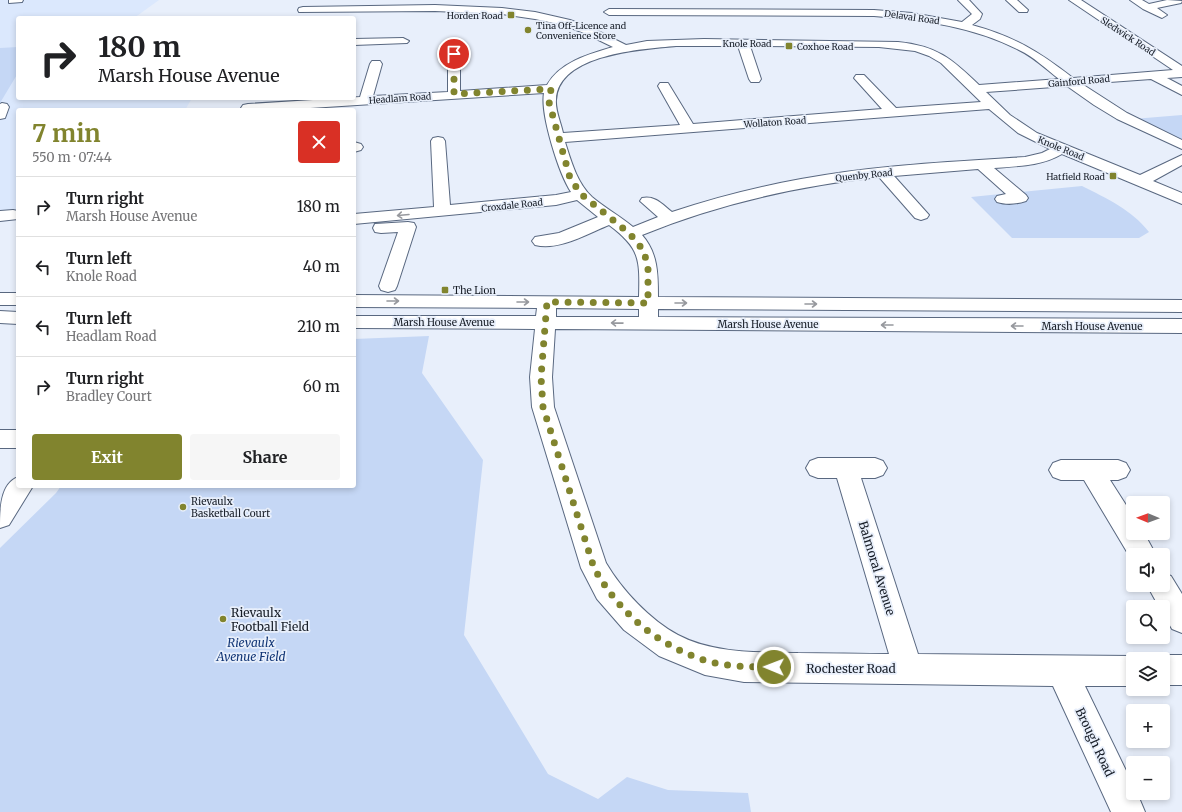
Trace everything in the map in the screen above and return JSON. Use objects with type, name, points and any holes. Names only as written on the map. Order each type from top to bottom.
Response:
[{"type":"street","points":[[301,14],[309,0]]},
{"type":"street","points":[[377,10],[389,0]]},
{"type":"street","points":[[588,30],[606,18],[609,12],[609,0]]},
{"type":"street","points":[[730,0],[735,12]]},
{"type":"street","points":[[963,0],[977,14],[976,17],[964,26]]},
{"type":"street","points":[[1011,0],[1023,10]]},
{"type":"street","name":"Sledwick Road","points":[[1074,0],[1182,72]]},
{"type":"street","points":[[1135,0],[1162,15]]},
{"type":"street","points":[[1147,7],[1178,1]]},
{"type":"street","points":[[301,14],[377,10],[459,9],[500,11],[552,19],[588,30],[624,48]]},
{"type":"street","name":"Delaval Road","points":[[609,12],[874,13],[903,15],[964,26],[999,38],[1034,54],[1100,104],[1127,119],[1182,145]]},
{"type":"street","points":[[827,13],[834,24]]},
{"type":"street","name":"Knole Road","points":[[551,89],[562,75],[579,63],[598,55],[624,48],[677,43],[743,43],[845,39],[894,44],[925,51],[943,58],[1020,130],[1182,199]]},
{"type":"street","points":[[356,42],[403,41]]},
{"type":"street","points":[[743,43],[755,79]]},
{"type":"street","points":[[454,52],[454,94]]},
{"type":"street","points":[[361,71],[375,67],[366,100]]},
{"type":"street","name":"Gainford Road","points":[[976,89],[1182,72]]},
{"type":"street","points":[[1153,75],[1182,92]]},
{"type":"street","points":[[859,77],[893,113]]},
{"type":"street","points":[[649,83],[668,84],[689,128]]},
{"type":"street","points":[[551,89],[549,102],[570,178],[581,194],[640,244],[646,258],[649,324]]},
{"type":"street","name":"Headlam Road","points":[[249,105],[551,89]]},
{"type":"street","points":[[1163,94],[1182,92]]},
{"type":"street","name":"Wollaton Road","points":[[558,138],[992,105]]},
{"type":"street","points":[[438,141],[442,211]]},
{"type":"street","name":"Quenby Road","points":[[630,234],[669,218],[775,188],[883,173],[1033,160],[1046,157],[1062,148]]},
{"type":"street","points":[[1142,181],[1182,159]]},
{"type":"street","points":[[982,165],[1020,198],[1003,199]]},
{"type":"street","points":[[883,173],[920,215]]},
{"type":"street","name":"Croxdale Road","points":[[356,219],[556,200],[581,194]]},
{"type":"street","points":[[648,201],[669,218]]},
{"type":"street","points":[[541,241],[563,238],[610,218]]},
{"type":"street","points":[[356,229],[408,227],[388,286]]},
{"type":"street","points":[[0,299],[16,299]]},
{"type":"street","name":"Marsh House Avenue","points":[[356,301],[546,312],[649,324],[1182,326]]},
{"type":"street","name":"Marsh House Avenue","points":[[356,322],[546,312],[648,303],[1182,306]]},
{"type":"street","name":"Rochester Road","points":[[546,312],[541,377],[543,407],[594,568],[607,590],[634,620],[668,646],[705,660],[744,667],[1126,671]]},
{"type":"street","points":[[0,318],[16,318]]},
{"type":"street","points":[[0,439],[16,439]]},
{"type":"street","points":[[818,468],[875,468]]},
{"type":"street","name":"Balmoral Avenue","points":[[846,468],[908,668]]},
{"type":"street","points":[[1060,470],[1118,470]]},
{"type":"street","points":[[1091,470],[1139,548]]},
{"type":"street","points":[[0,517],[20,488]]},
{"type":"street","points":[[1165,592],[1182,619]]},
{"type":"street","points":[[1170,670],[1182,670]]},
{"type":"street","name":"Brough Road","points":[[1062,671],[1128,812]]},
{"type":"shaded area","points":[[0,0],[159,0],[137,16],[16,16],[16,100],[191,100],[186,108],[16,108],[16,212],[0,214]]},
{"type":"green space","points":[[16,47],[16,76],[0,103],[0,48]]},
{"type":"green space","points":[[1182,115],[1182,142],[1133,119]]},
{"type":"green space","points":[[1082,186],[1127,211],[1149,232],[1139,238],[1012,238],[971,197]]},
{"type":"green space","name":"Rievaulx Avenue Field","points":[[429,336],[422,373],[483,460],[464,635],[548,774],[598,799],[627,777],[668,790],[748,793],[751,812],[0,812],[0,548],[60,488],[356,488],[356,339]]},
{"type":"place","name":"Horden Road","points":[[511,15]]},
{"type":"place","name":"Tina Off-Licence and Convenience Store","points":[[528,30]]},
{"type":"place","name":"Coxhoe Road","points":[[789,46]]},
{"type":"place","name":"Hatfield Road","points":[[1113,176]]},
{"type":"place","name":"The Lion","points":[[445,290]]},
{"type":"place","name":"Rievaulx Basketball Court","points":[[183,507]]},
{"type":"place","name":"Rievaulx Football Field","points":[[223,619]]},
{"type":"route","points":[[454,54],[454,94],[551,89],[549,102],[570,178],[581,194],[640,244],[646,258],[648,269],[648,303],[547,302],[541,377],[543,407],[594,568],[607,590],[634,620],[668,646],[705,660],[744,667],[774,667]]}]
